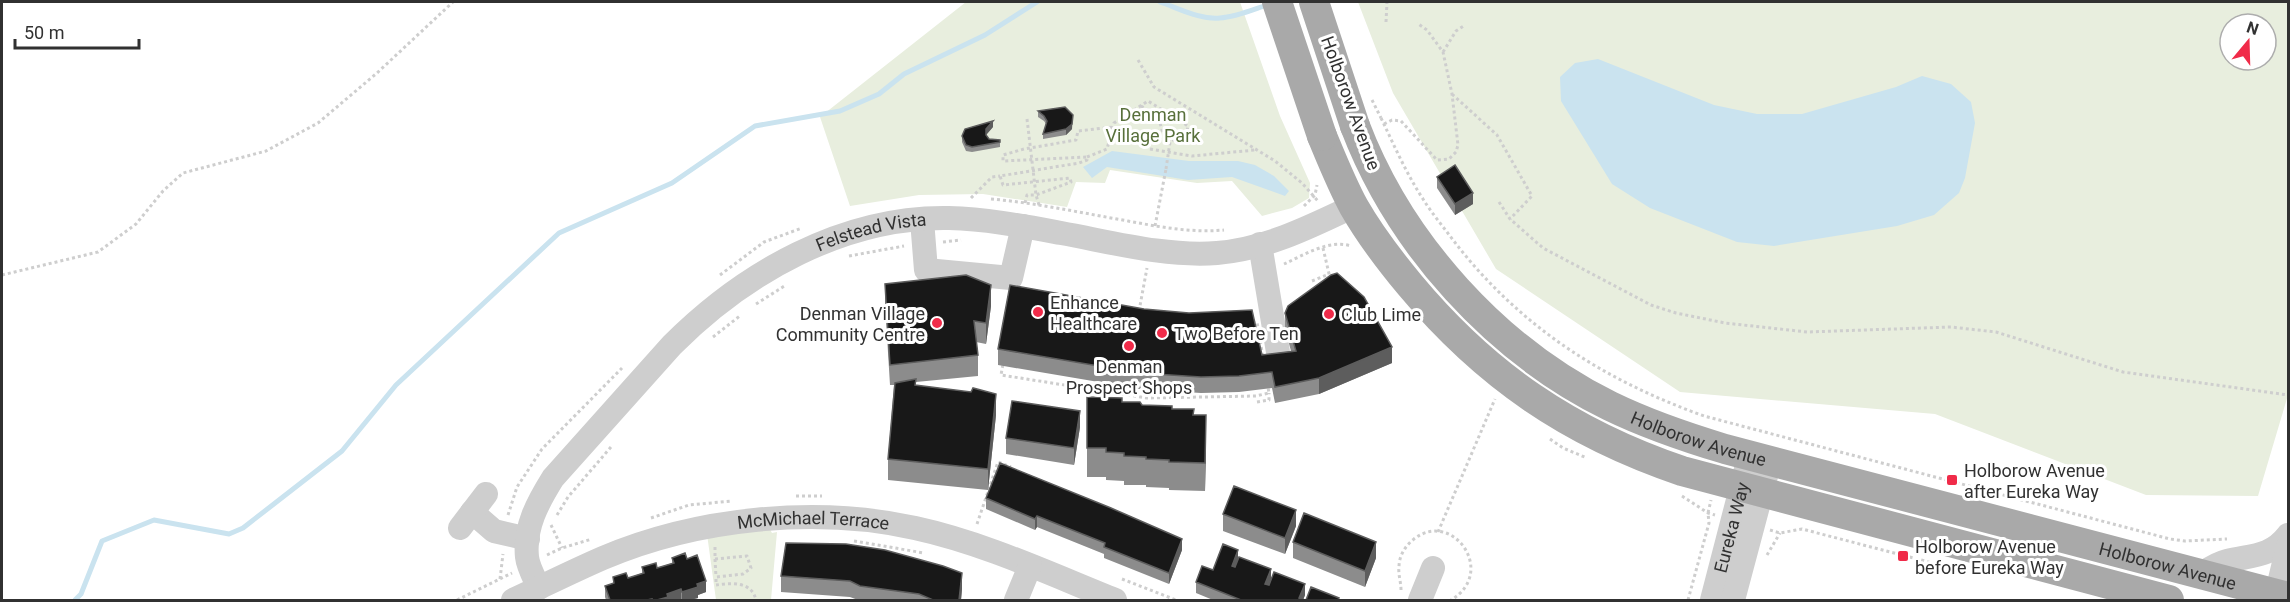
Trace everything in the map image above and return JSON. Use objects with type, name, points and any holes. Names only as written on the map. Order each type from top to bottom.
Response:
[{"type":"main road","name":"Holborow Avenue","points":[[1277,2],[1322,136],[1354,206],[1374,239],[1430,309],[1473,352],[1546,408],[1589,433],[1646,459],[1751,490],[2169,600]]},
{"type":"main road","name":"Holborow Avenue","points":[[1314,2],[1373,123],[1365,151],[1386,191],[1412,232],[1473,305],[1511,340],[1557,375],[1608,405],[1654,426],[1694,440],[2280,597]]},
{"type":"main road","name":"Felstead Vista","points":[[1354,206],[1386,191]]},
{"type":"street","name":"Felstead Vista","points":[[539,588],[527,559],[528,529],[538,502],[553,478],[672,345],[712,308],[756,277],[802,252],[874,227],[923,232],[947,218],[994,221],[1024,214],[1153,237],[1175,252],[1216,253],[1278,240],[1354,206]]},
{"type":"street","points":[[923,232],[926,270],[1011,278],[1024,214]]},
{"type":"street","points":[[1260,244],[1265,270],[1265,318],[1274,373]]},
{"type":"street","name":"Eureka Way","points":[[1712,600],[1760,458]]},
{"type":"street","name":"Eureka Way","points":[[1733,600],[1751,490]]},
{"type":"street","points":[[473,511],[494,531],[528,539]]},
{"type":"street","name":"McMichael Terrace","points":[[513,600],[605,557],[666,536],[729,523],[792,517],[854,519],[914,528],[973,544],[1115,600]]},
{"type":"street","points":[[2201,574],[2224,561],[2260,555],[2269,551],[2289,535]]},
{"type":"street","points":[[2280,597],[2289,546]]},
{"type":"street","points":[[1016,600],[1029,566]]},
{"type":"street","points":[[1420,600],[1433,568]]},
{"type":"path","points":[[2,275],[98,252],[136,224],[163,191],[183,173],[266,151],[318,123],[377,73],[453,2]]},
{"type":"path","points":[[1386,22],[1387,2]]},
{"type":"path","points":[[1417,23],[1431,35],[1443,52],[1452,94],[1458,145],[1456,152],[1449,159],[1437,160],[1401,121],[1373,123],[1397,154],[1424,201],[1482,276],[1524,316],[1588,363],[1654,397],[1704,416],[2170,539],[2185,541],[2228,539]]},
{"type":"path","points":[[1443,52],[1456,31],[1465,25]]},
{"type":"path","points":[[1138,60],[1155,87],[1290,172],[1315,195]]},
{"type":"path","points":[[1452,94],[1497,135],[1532,196],[1510,219]]},
{"type":"path","points":[[1113,125],[1107,148],[1087,157],[1003,161],[1003,155],[1076,140],[1078,131],[1113,125],[1148,101],[1188,126],[1186,131],[1170,142]]},
{"type":"path","points":[[1137,322],[1170,142],[1162,130],[1158,116],[1141,106]]},
{"type":"path","points":[[1158,116],[1166,112]]},
{"type":"path","points":[[1027,119],[1029,148],[1039,205],[1153,237],[1227,230]]},
{"type":"path","points":[[1149,149],[1192,156],[1256,150]]},
{"type":"path","points":[[971,198],[992,177],[1079,163],[1087,160],[1087,157]]},
{"type":"path","points":[[1000,176],[1003,185],[1070,178],[1071,182],[1036,195],[1027,195],[1024,214]]},
{"type":"path","points":[[1298,213],[1315,195],[1317,184]]},
{"type":"path","points":[[1499,202],[1510,219],[1543,248],[1652,305],[1700,319],[1807,332],[1969,327],[1996,332],[2123,372],[2289,395]]},
{"type":"path","points":[[840,258],[893,247],[923,232],[966,240]]},
{"type":"path","points":[[1265,270],[1323,248],[1343,243],[1353,246]]},
{"type":"path","points":[[1323,248],[1331,285]]},
{"type":"path","points":[[1312,281],[1329,274]]},
{"type":"path","points":[[706,342],[748,309],[791,282]]},
{"type":"path","points":[[1265,318],[1196,326],[1137,322],[1015,298],[1001,375],[1147,398],[1256,396],[1269,393]]},
{"type":"path","points":[[1257,402],[1269,400],[1274,373]]},
{"type":"path","points":[[1438,532],[1495,399],[1502,405]]},
{"type":"path","points":[[1546,436],[1563,448],[1595,462]]},
{"type":"path","points":[[562,548],[551,525],[568,497],[616,440]]},
{"type":"path","points":[[977,526],[998,462],[1011,467]]},
{"type":"path","points":[[1675,494],[1708,513],[1709,523],[1688,600]]},
{"type":"path","points":[[1780,533],[1802,529],[1952,568]]},
{"type":"path","points":[[854,541],[931,554]]},
{"type":"path","points":[[1451,600],[1466,587],[1471,576],[1472,565],[1469,554],[1462,544]]},
{"type":"path","points":[[726,545],[715,547],[716,585],[734,582],[745,585],[755,595],[756,600]]},
{"type":"path","points":[[715,559],[747,556],[751,568],[742,574],[716,577]]},
{"type":"green space","name":"Denman Village Park","points":[[966,2],[1240,2],[1280,116],[1310,183],[1309,198],[1292,208],[1262,216],[1232,181],[1197,183],[1110,170],[1105,183],[1076,182],[1067,207],[983,194],[919,195],[850,206],[820,117]]},
{"type":"green space","points":[[1358,2],[2288,2],[2288,395],[2258,496],[2146,495],[1935,414],[1680,392],[1496,269],[1393,93]]},
{"type":"green space","points":[[768,526],[772,533],[777,532],[771,600],[716,600],[707,534]]},
{"type":"water","points":[[1598,59],[1714,105],[1757,114],[1802,114],[1896,87],[1922,76],[1951,84],[1971,102],[1975,123],[1965,178],[1959,193],[1934,215],[1897,226],[1774,246],[1737,242],[1650,208],[1612,184],[1561,101],[1560,77],[1575,63]]},
{"type":"water","points":[[1112,151],[1189,161],[1238,161],[1255,165],[1274,176],[1289,191],[1285,196],[1232,177],[1188,180],[1107,167],[1092,178],[1083,167]]},
{"type":"building","points":[[1065,107],[1073,115],[1072,124],[1066,129],[1043,134],[1047,121],[1038,111]]},
{"type":"building","points":[[993,121],[986,129],[986,135],[989,139],[1000,140],[1000,142],[972,147],[966,145],[962,136],[965,129]]},
{"type":"building","points":[[1455,165],[1473,193],[1455,204],[1437,177]]},
{"type":"building","name":"Denman Prospect Shops","points":[[1337,273],[1364,297],[1392,347],[1319,378],[1275,387],[1272,372],[1201,377],[1140,373],[998,349],[1010,285],[1144,309],[1189,313],[1252,310],[1262,355],[1296,351],[1285,313],[1288,306]]},
{"type":"building","name":"Denman Village Community Centre","points":[[966,275],[991,285],[986,323],[974,321],[978,355],[890,365],[885,284]]},
{"type":"building","points":[[916,379],[915,385],[971,392],[973,388],[996,394],[988,469],[888,459],[895,383]]},
{"type":"building","points":[[1087,397],[1122,398],[1122,402],[1172,406],[1172,409],[1194,409],[1193,415],[1206,415],[1205,463],[1169,462],[1169,460],[1146,459],[1146,457],[1124,456],[1124,453],[1106,452],[1106,448],[1087,448]]},
{"type":"building","points":[[1012,401],[1080,411],[1074,448],[1006,438]]},
{"type":"building","points":[[1000,463],[1182,539],[1169,573],[1104,547],[1105,543],[1037,516],[1035,519],[986,498]]},
{"type":"building","points":[[1234,486],[1296,510],[1285,538],[1223,514]]},
{"type":"building","points":[[1304,513],[1376,542],[1365,571],[1293,542]]},
{"type":"building","points":[[786,543],[846,544],[885,550],[943,566],[962,573],[959,600],[933,600],[919,594],[860,586],[850,581],[781,576]]},
{"type":"building","points":[[1223,544],[1238,550],[1232,566],[1235,567],[1239,557],[1271,569],[1265,584],[1269,585],[1274,572],[1305,584],[1299,598],[1305,600],[1241,600],[1196,582],[1202,566],[1213,570]]},
{"type":"building","points":[[685,553],[687,559],[697,555],[706,581],[697,584],[698,587],[682,592],[681,589],[667,594],[668,597],[657,600],[610,600],[605,586],[614,583],[613,577],[626,573],[628,578],[644,573],[642,567],[656,563],[657,568],[674,563],[672,558]]},
{"type":"building","points":[[1311,587],[1339,598],[1338,600],[1306,600]]},
{"type":"waterway","points":[[75,600],[81,594],[102,541],[154,520],[229,534],[243,528],[342,451],[396,385],[559,233],[672,183],[755,126],[840,111],[879,94],[904,74],[985,35],[1037,2]]},
{"type":"waterway","points":[[1160,2],[1212,18],[1232,16],[1267,5]]},
{"type":"place","name":"Enhance Healthcare","points":[[1038,312]]},
{"type":"place","name":"Club Lime","points":[[1329,314]]},
{"type":"place","name":"Denman Village Community Centre","points":[[937,323]]},
{"type":"place","name":"Two Before Ten","points":[[1162,333]]},
{"type":"place","name":"Denman Prospect Shops","points":[[1129,346]]},
{"type":"place","name":"Holborow Avenue after Eureka Way","points":[[1952,480]]},
{"type":"place","name":"Holborow Avenue before Eureka Way","points":[[1903,556]]}]
